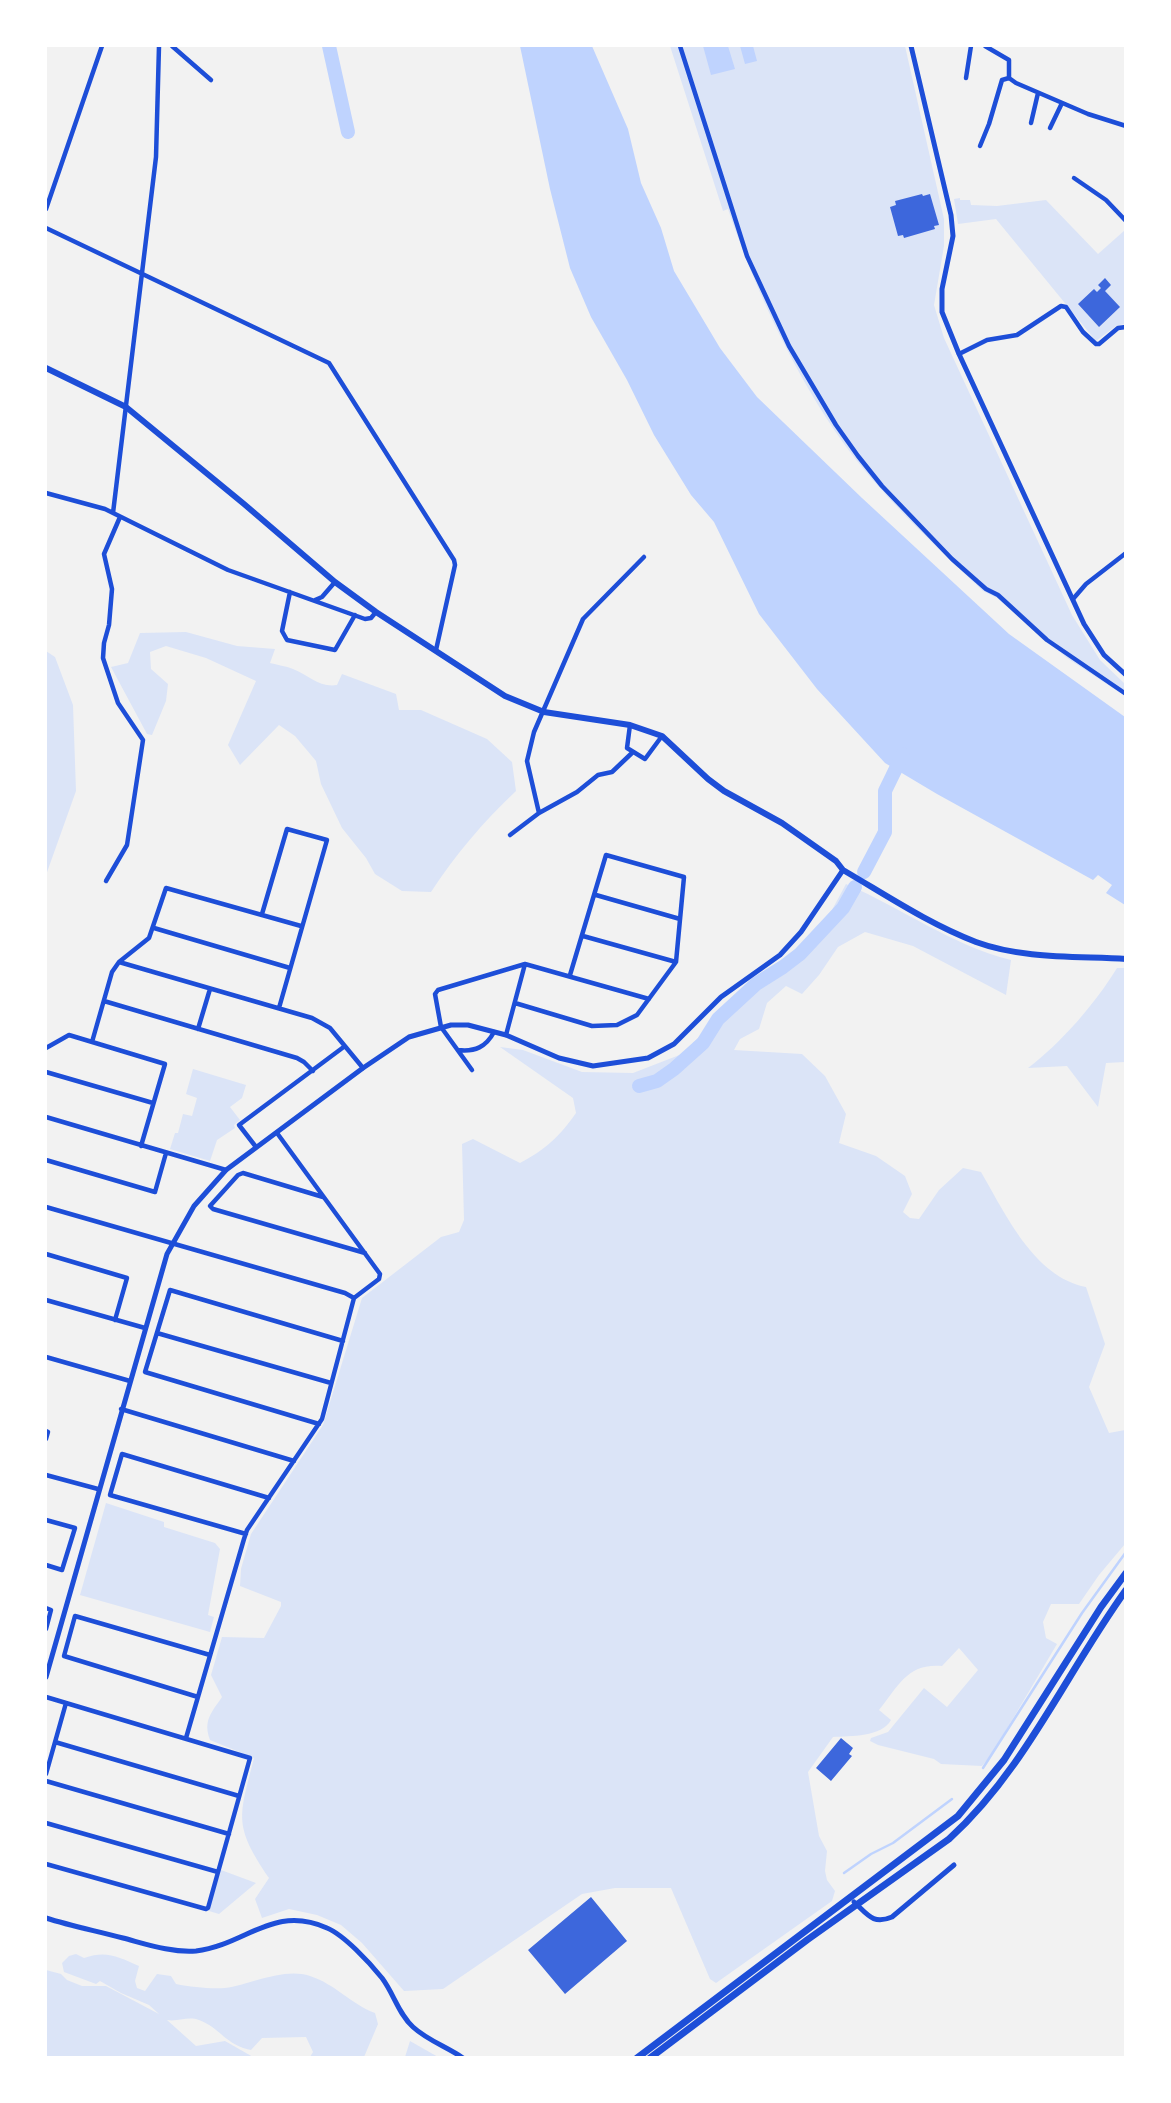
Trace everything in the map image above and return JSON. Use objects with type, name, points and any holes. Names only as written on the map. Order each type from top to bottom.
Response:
[{"type":"main road","points":[[46,368],[126,407],[244,503],[335,582],[505,696],[544,712],[630,725],[662,736],[716,785],[782,823],[836,861],[843,870],[919,914],[977,942],[1021,952],[1125,959]]},
{"type":"main road","points":[[637,2057],[947,1826],[971,1802],[1004,1760],[1125,1573]]},
{"type":"main road","points":[[650,2057],[949,1839],[992,1795],[1019,1758],[1125,1590]]},
{"type":"street","points":[[46,209],[102,46]]},
{"type":"street","points":[[113,513],[156,157],[159,46]]},
{"type":"street","points":[[172,46],[211,80]]},
{"type":"street","points":[[680,46],[747,256],[789,346],[813,390],[844,436],[882,486],[952,559],[986,589],[998,595],[1047,640],[1125,694]]},
{"type":"street","points":[[911,46],[951,215],[953,236],[942,289],[942,312],[959,354],[1093,640],[1125,676]]},
{"type":"street","points":[[966,78],[971,46]]},
{"type":"street","points":[[985,46],[1009,60],[1009,78]]},
{"type":"street","points":[[980,146],[1002,80],[1009,78],[1062,103],[1125,126]]},
{"type":"street","points":[[1031,122],[1038,93]]},
{"type":"street","points":[[1050,128],[1062,103]]},
{"type":"street","points":[[1074,178],[1106,200],[1125,220]]},
{"type":"street","points":[[46,228],[329,363],[454,560],[435,651]]},
{"type":"street","points":[[959,354],[987,340],[1017,335],[1061,306],[1066,307],[1083,332],[1096,344],[1118,328],[1125,327]]},
{"type":"street","points":[[46,493],[104,509],[228,570],[365,619],[371,618],[376,612]]},
{"type":"street","points":[[106,881],[127,845],[143,740],[118,703],[103,658],[112,589],[104,554],[120,517]]},
{"type":"street","points":[[1073,599],[1094,577],[1125,554]]},
{"type":"street","points":[[539,813],[527,761],[534,733],[583,619],[643,557]]},
{"type":"street","points":[[315,600],[322,597],[335,582]]},
{"type":"street","points":[[290,592],[282,631],[287,640],[335,650],[355,615]]},
{"type":"street","points":[[630,725],[627,748],[645,759],[662,736]]},
{"type":"street","points":[[510,835],[539,813],[577,792],[598,775],[612,772],[634,752]]},
{"type":"street","points":[[262,915],[287,829],[327,840],[279,1008]]},
{"type":"street","points":[[515,1003],[592,1026],[604,1027],[630,1019],[649,999],[676,962],[684,877],[606,855],[570,975]]},
{"type":"street","points":[[46,1677],[159,1279],[173,1242],[194,1206],[226,1170],[363,1068],[410,1038],[441,1027],[468,1025],[506,1035],[559,1058],[593,1066],[648,1058],[674,1044],[721,997],[780,955],[801,932],[843,870]]},
{"type":"street","points":[[92,1042],[112,972],[119,962],[149,938],[166,888],[301,926]]},
{"type":"street","points":[[596,895],[680,919]]},
{"type":"street","points":[[153,928],[290,968]]},
{"type":"street","points":[[583,936],[676,962]]},
{"type":"street","points":[[119,962],[320,1021],[330,1028],[363,1068]]},
{"type":"street","points":[[506,1035],[525,964]]},
{"type":"street","points":[[472,1070],[441,1027],[435,994],[438,990],[525,964],[649,999]]},
{"type":"street","points":[[198,1029],[210,989]]},
{"type":"street","points":[[104,1002],[297,1058],[313,1071]]},
{"type":"street","points":[[458,1050],[471,1051],[479,1048],[489,1041],[494,1032]]},
{"type":"street","points":[[46,1048],[69,1035],[164,1064],[141,1146]]},
{"type":"street","points":[[256,1147],[239,1125],[345,1046]]},
{"type":"street","points":[[46,1072],[153,1103]]},
{"type":"street","points":[[46,1117],[226,1170]]},
{"type":"street","points":[[186,1738],[246,1534],[319,1424],[354,1298],[380,1277],[277,1133]]},
{"type":"street","points":[[46,1160],[155,1192],[166,1153]]},
{"type":"street","points":[[323,1196],[243,1173],[238,1175],[211,1206],[213,1209],[365,1253]]},
{"type":"street","points":[[46,1206],[345,1293],[354,1298]]},
{"type":"street","points":[[46,1254],[127,1278],[115,1320]]},
{"type":"street","points":[[319,1424],[145,1372],[170,1290],[343,1341]]},
{"type":"street","points":[[46,1300],[145,1328]]},
{"type":"street","points":[[157,1333],[331,1384]]},
{"type":"street","points":[[46,1357],[130,1381]]},
{"type":"street","points":[[121,1409],[294,1461]]},
{"type":"street","points":[[46,1431],[46,1439]]},
{"type":"street","points":[[246,1534],[110,1495],[122,1454],[269,1497]]},
{"type":"street","points":[[46,1475],[98,1489]]},
{"type":"street","points":[[46,1520],[75,1528],[62,1570],[46,1565]]},
{"type":"street","points":[[46,1608],[51,1609],[46,1629]]},
{"type":"street","points":[[198,1697],[64,1656],[75,1616],[210,1656]]},
{"type":"street","points":[[46,1697],[250,1758],[208,1908],[46,1864]]},
{"type":"street","points":[[46,1774],[65,1703]]},
{"type":"street","points":[[55,1742],[239,1796]]},
{"type":"street","points":[[46,1781],[229,1834]]},
{"type":"street","points":[[46,1823],[218,1872]]},
{"type":"street","points":[[850,1897],[873,1919],[884,1920],[892,1917],[954,1865]]},
{"type":"street","points":[[46,1918],[166,1949],[194,1951],[226,1943],[270,1923],[290,1920],[319,1925],[330,1929],[348,1944],[382,1979],[400,2012],[414,2028],[463,2057]]},
{"type":"shaded area","points":[[670,46],[905,46],[944,219],[944,246],[934,305],[944,338],[1072,615],[1100,660],[1125,684],[1125,696],[1067,658],[997,598],[983,591],[887,495],[837,434],[782,340],[752,274],[728,209],[723,211]]},
{"type":"shaded area","points":[[954,199],[970,200],[971,205],[997,206],[1046,200],[1098,254],[1125,230],[1125,324],[1116,326],[1096,341],[996,219],[958,224]]},
{"type":"shaded area","points":[[186,632],[237,646],[275,649],[270,663],[293,669],[325,685],[337,685],[342,674],[396,694],[399,710],[421,710],[487,739],[512,762],[516,791],[470,839],[431,892],[402,891],[375,874],[342,828],[321,784],[316,761],[295,736],[279,725],[240,765],[228,745],[256,681],[206,658],[166,646],[150,652],[151,669],[168,684],[166,701],[152,735],[147,734],[111,667],[128,663],[140,633]]},
{"type":"shaded area","points":[[46,651],[55,657],[73,705],[76,791],[46,875]]},
{"type":"shaded area","points":[[846,884],[947,936],[1011,960],[1006,995],[913,946],[865,932],[838,947],[802,994],[786,986],[767,1003],[759,1029],[740,1039],[734,1050],[802,1054],[825,1076],[846,1114],[839,1143],[876,1156],[905,1176],[912,1194],[903,1212],[910,1218],[919,1219],[939,1190],[963,1168],[981,1172],[1011,1224],[1036,1257],[1051,1271],[1086,1287],[1105,1344],[1089,1387],[1109,1433],[1125,1430],[1125,1544],[1079,1604],[1051,1604],[1043,1622],[1046,1638],[1057,1644],[992,1754],[982,1766],[941,1764],[934,1759],[870,1741],[871,1738],[888,1732],[924,1688],[947,1707],[978,1670],[959,1648],[942,1666],[921,1668],[899,1684],[879,1710],[891,1720],[887,1726],[873,1733],[833,1737],[808,1772],[819,1836],[827,1851],[827,1880],[835,1891],[832,1901],[716,1983],[710,1979],[671,1888],[615,1888],[582,1894],[443,1989],[404,1991],[362,1943],[341,1925],[317,1915],[289,1909],[262,1918],[255,1899],[269,1878],[249,1845],[242,1820],[254,1758],[210,1740],[207,1728],[222,1697],[211,1675],[222,1637],[264,1638],[281,1606],[281,1602],[240,1586],[241,1569],[251,1534],[323,1425],[362,1298],[441,1237],[459,1232],[464,1220],[462,1144],[473,1139],[520,1163],[551,1142],[576,1113],[573,1098],[500,1047],[523,1050],[582,1072],[633,1073],[682,1054],[709,1027],[743,1004],[826,921]]},
{"type":"shaded area","points":[[1117,968],[1125,968],[1125,1062],[1106,1063],[1098,1107],[1067,1066],[1028,1068],[1077,1022]]},
{"type":"shaded area","points":[[193,1069],[246,1085],[242,1098],[230,1107],[240,1120],[234,1125],[235,1128],[217,1140],[210,1161],[170,1149],[183,1114],[192,1116],[197,1098],[186,1094]]},
{"type":"shaded area","points":[[106,1503],[164,1522],[164,1527],[215,1543],[220,1549],[208,1615],[214,1617],[210,1632],[80,1595]]},
{"type":"shaded area","points":[[221,1870],[256,1883],[219,1914],[209,1911]]},
{"type":"shaded area","points":[[76,1954],[84,1958],[112,1956],[139,1966],[135,1981],[137,1988],[145,1991],[157,1974],[171,1976],[176,1984],[213,1988],[225,1988],[289,1974],[310,1976],[375,2013],[378,2024],[364,2057],[310,2057],[313,2052],[306,2037],[262,2038],[251,2050],[236,2045],[206,2023],[191,2019],[167,2020],[196,2046],[225,2041],[253,2057],[46,2057],[46,1970],[61,1974],[67,1980],[82,1986],[106,1986],[159,2014],[149,2005],[100,1981],[96,1984],[64,1972],[62,1963],[69,1956]]},
{"type":"shaded area","points":[[410,2041],[438,2057],[405,2057]]},
{"type":"water","points":[[520,46],[592,46],[628,129],[641,183],[661,228],[674,271],[720,348],[757,397],[1009,634],[1125,717],[1125,905],[1106,893],[1112,885],[1098,875],[1093,880],[885,763],[817,689],[759,614],[714,522],[691,495],[654,435],[591,317],[570,268],[550,189]]},
{"type":"water","points":[[703,46],[728,46],[735,69],[711,75]]},
{"type":"water","points":[[740,46],[753,46],[757,61],[745,64]]},
{"type":"building","points":[[930,194],[939,225],[934,226],[935,229],[904,238],[903,235],[898,236],[890,207],[896,205],[895,201]]},
{"type":"building","points":[[1105,278],[1111,285],[1105,291],[1120,307],[1099,327],[1078,304],[1094,289],[1097,292],[1101,288],[1098,285]]},
{"type":"building","points":[[841,1738],[853,1748],[849,1754],[852,1756],[831,1781],[816,1768]]},
{"type":"building","points":[[591,1897],[627,1941],[565,1994],[528,1950]]},
{"type":"waterway","points":[[329,46],[348,132]]},
{"type":"waterway","points":[[864,872],[885,832],[885,791],[903,754]]},
{"type":"waterway","points":[[639,1086],[657,1081],[674,1069],[703,1043],[718,1019],[756,984],[800,954],[843,908],[855,887]]},
{"type":"waterway","points":[[983,1768],[1082,1613],[1126,1552]]},
{"type":"waterway","points":[[844,1873],[871,1854],[893,1843],[952,1799]]}]
